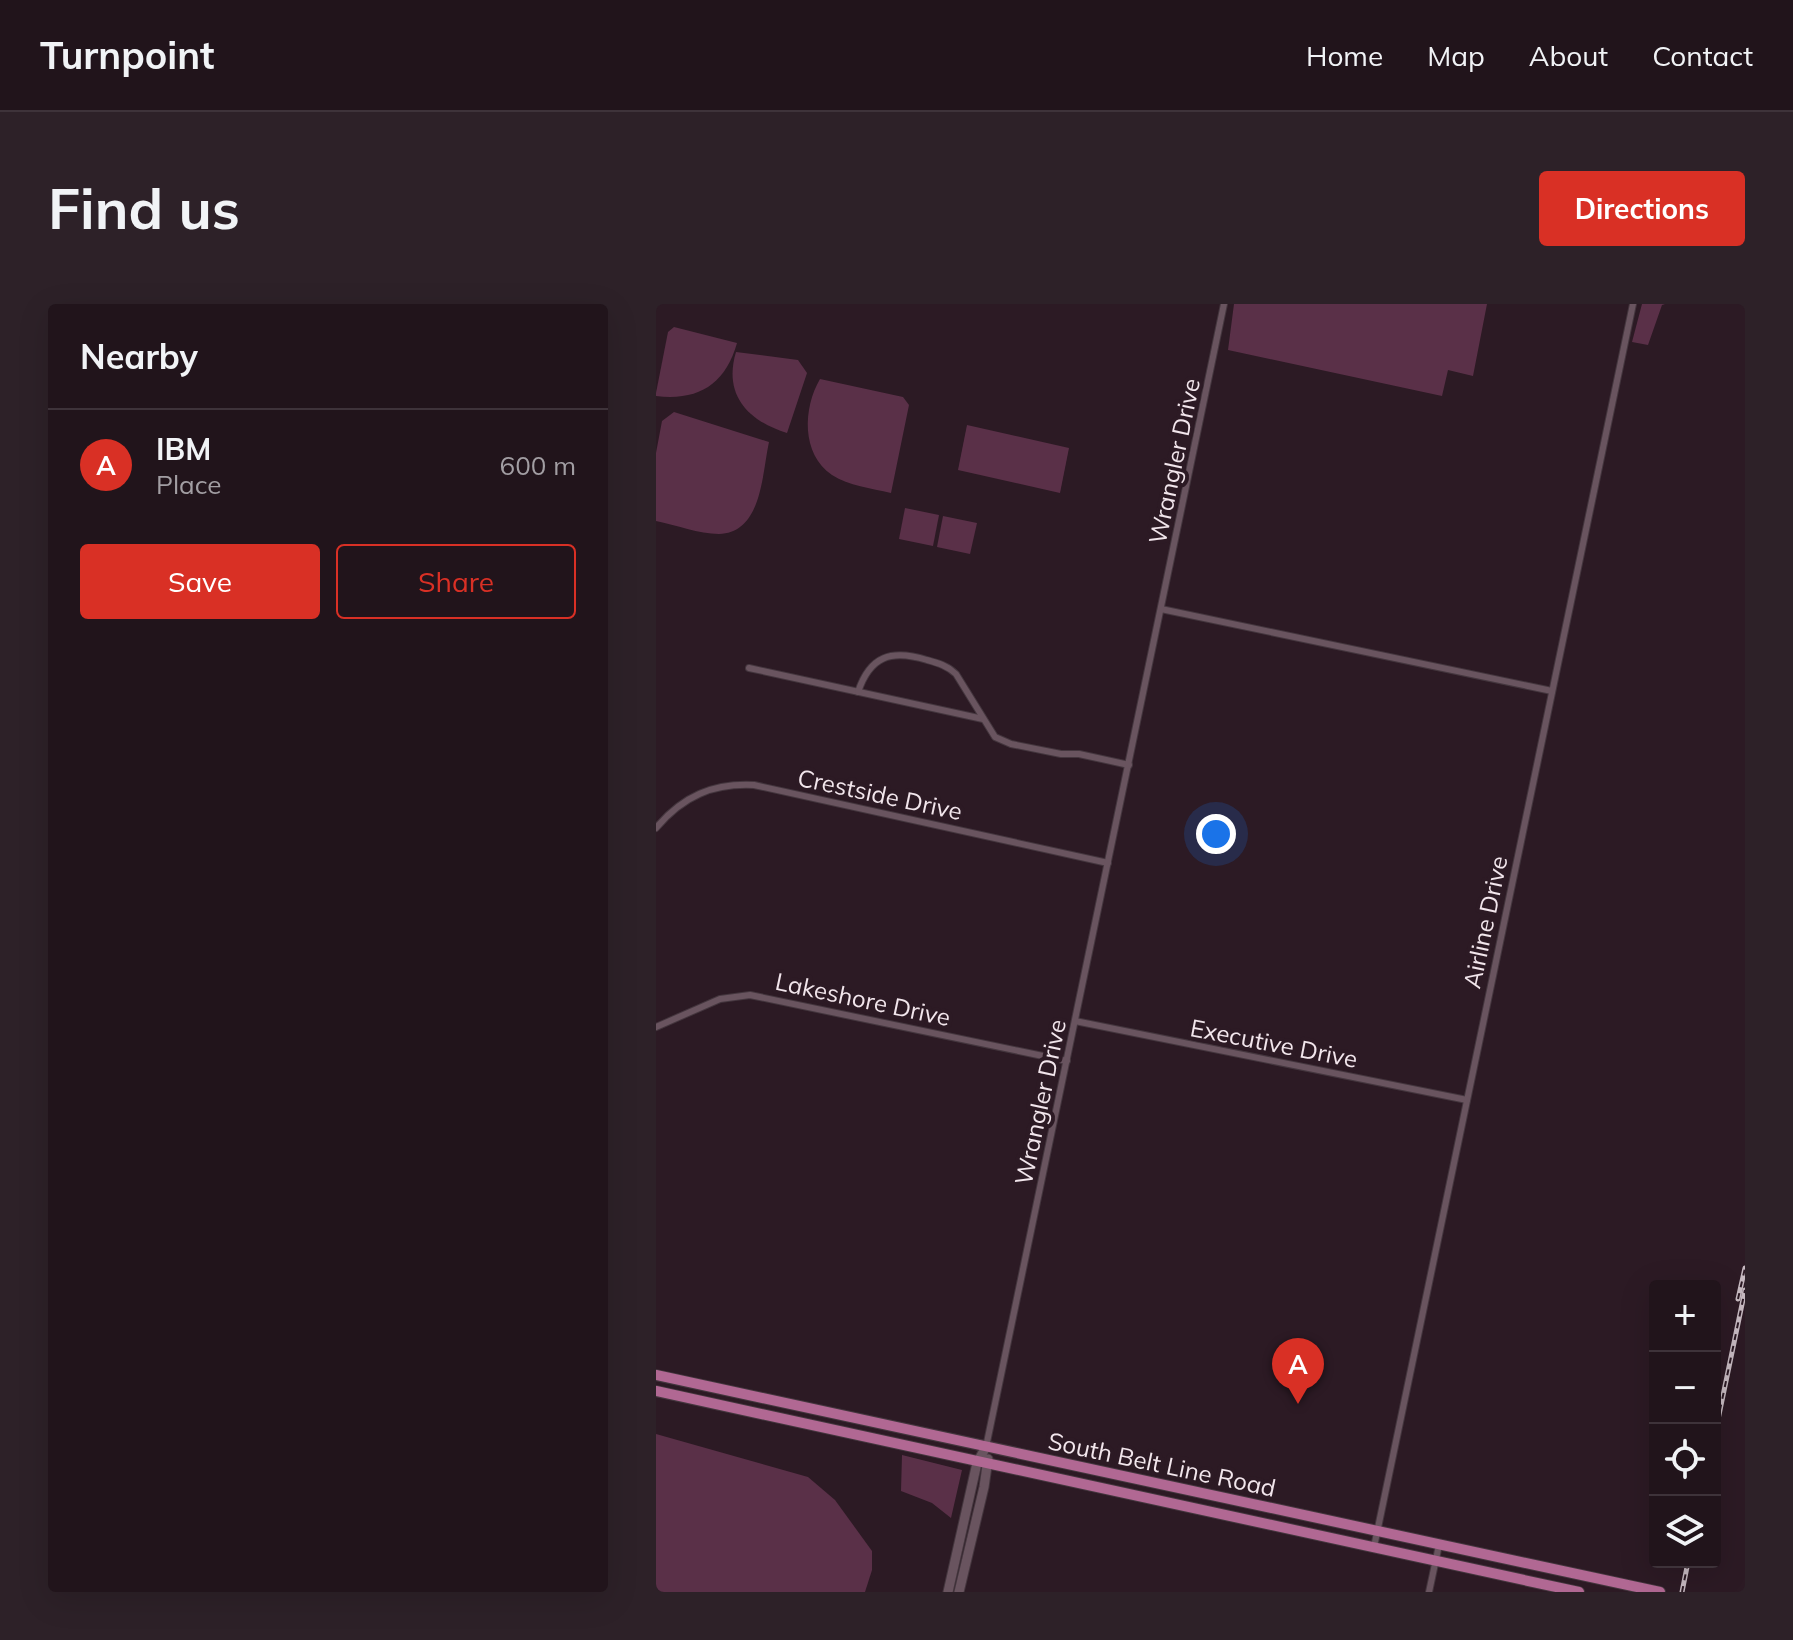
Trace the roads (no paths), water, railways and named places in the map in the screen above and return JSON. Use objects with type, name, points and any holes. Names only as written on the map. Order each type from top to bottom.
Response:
[{"type":"main road","name":"South Belt Line Road","points":[[656,1375],[1654,1591]]},
{"type":"main road","points":[[661,1392],[670,1378]]},
{"type":"main road","name":"South Belt Line Road","points":[[661,1392],[1579,1592]]},
{"type":"main road","points":[[1193,1507],[1197,1492]]},
{"type":"street","name":"Wrangler Drive","points":[[986,1447],[1224,304]]},
{"type":"street","name":"Airline Drive","points":[[1374,1547],[1633,304]]},
{"type":"street","points":[[1161,609],[1552,691]]},
{"type":"street","points":[[858,692],[864,674],[885,658],[900,655],[923,659],[951,669],[956,674],[995,737],[1011,744],[1129,765]]},
{"type":"street","points":[[749,668],[983,719]]},
{"type":"street","name":"Crestside Drive","points":[[656,828],[682,803],[700,791],[735,784],[754,785],[1108,863]]},
{"type":"street","name":"Lakeshore Drive","points":[[656,1027],[720,999],[750,995],[1067,1061]]},
{"type":"street","name":"Executive Drive","points":[[1075,1021],[1467,1100]]},
{"type":"street","points":[[959,1592],[957,1578],[977,1463],[986,1447]]},
{"type":"street","points":[[948,1592],[957,1578],[989,1465],[986,1447]]},
{"type":"street","points":[[1429,1592],[1439,1544]]},
{"type":"railway","points":[[1738,1299],[1745,1268]]},
{"type":"railway","points":[[1717,1424],[1745,1290]]},
{"type":"railway","points":[[1682,1592],[1687,1568]]},
{"type":"place","name":"IBM","points":[[1298,1404]]}]
